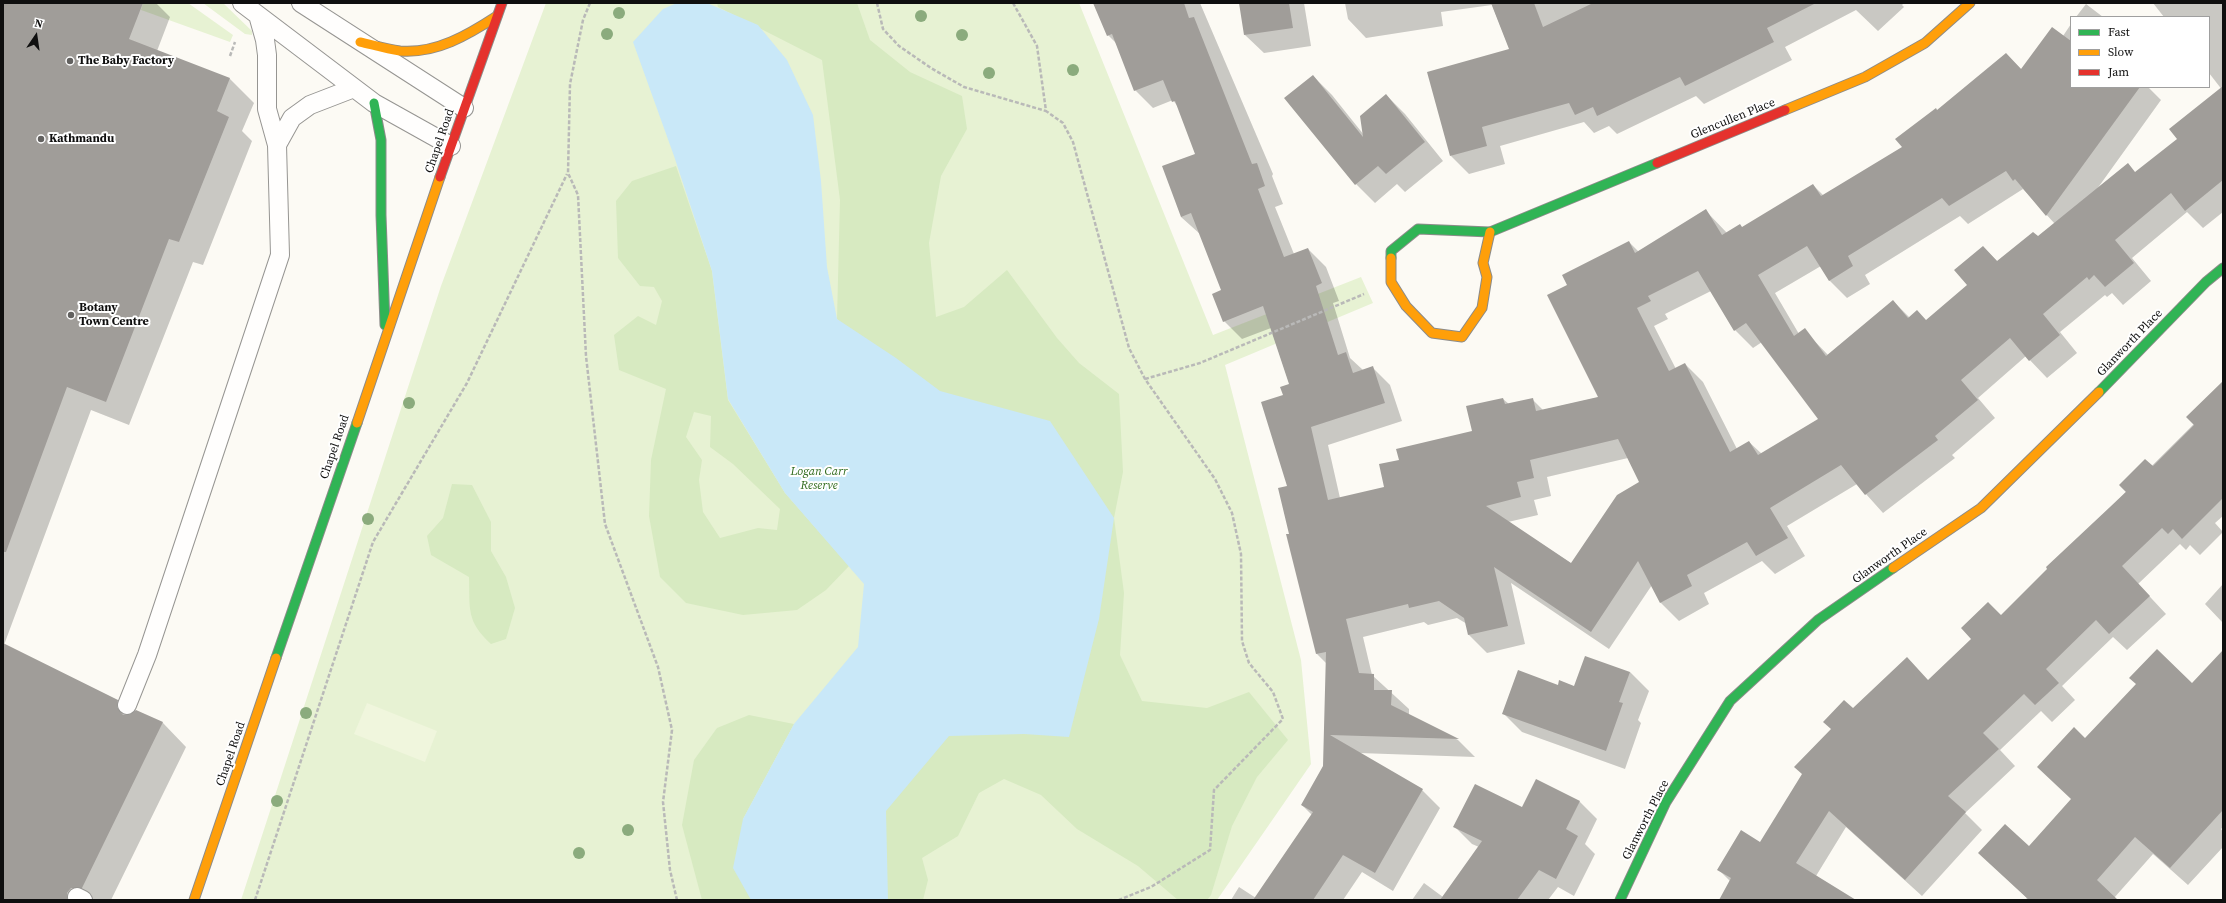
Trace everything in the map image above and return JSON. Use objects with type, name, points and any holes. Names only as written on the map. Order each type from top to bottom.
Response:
[{"type":"street","name":"Chapel Road","points":[[194,900],[385,338],[464,108],[502,3]]},
{"type":"street","name":"Glencullen Place","points":[[1391,282],[1391,251],[1418,229],[1490,232],[1865,77],[1925,43],[1970,3]]},
{"type":"street","points":[[360,42],[405,52],[436,47],[461,40],[497,16]]},
{"type":"street","points":[[374,103],[381,140],[381,215],[385,338]]},
{"type":"street","points":[[1391,282],[1406,306],[1432,333],[1462,337],[1482,308],[1487,276],[1483,263],[1490,232]]},
{"type":"street","name":"Glanworth Place","points":[[1620,900],[1666,802],[1730,701],[1818,620],[1981,508],[2081,411],[2206,282],[2223,268]]},
{"type":"lane","points":[[242,3],[374,103],[451,146]]},
{"type":"lane","points":[[301,3],[464,108]]},
{"type":"lane","points":[[127,705],[147,655],[280,255],[277,144],[267,109],[266,40],[258,15]]},
{"type":"lane","points":[[277,144],[292,118],[310,105],[354,88]]},
{"type":"path","points":[[255,900],[373,542],[468,383],[568,173],[570,84],[583,20],[590,3]]},
{"type":"path","points":[[877,3],[883,29],[899,46],[931,68],[964,87],[1046,110],[1063,123],[1073,142],[1129,348],[1145,379],[1215,479],[1232,513],[1241,554],[1242,641],[1250,663],[1273,692],[1283,719],[1214,790],[1210,850],[1151,887],[1119,900]]},
{"type":"path","points":[[1013,3],[1037,46],[1046,110]]},
{"type":"path","points":[[230,56],[235,42]]},
{"type":"path","points":[[568,173],[578,195],[586,356],[605,524],[658,667],[672,730],[663,802],[670,870],[677,900]]},
{"type":"path","points":[[1145,379],[1200,363],[1391,282]]},
{"type":"green space","points":[[143,3],[188,3],[233,35],[230,42],[141,10]]},
{"type":"green space","points":[[203,3],[223,3],[252,31],[252,35],[245,34]]},
{"type":"green space","name":"Logan Carr Reserve","points":[[546,3],[1079,3],[1213,335],[1361,277],[1373,303],[1225,365],[1301,660],[1311,764],[1217,900],[241,900],[441,286]]},
{"type":"green space","points":[[717,3],[857,3],[870,40],[910,72],[962,96],[967,129],[941,176],[929,243],[936,317],[964,307],[1007,270],[1057,338],[1079,363],[1119,394],[1123,472],[1114,518],[1124,593],[1120,655],[1142,701],[1207,708],[1249,692],[1288,740],[1257,777],[1232,826],[1211,895],[1207,900],[1178,900],[1138,866],[1077,829],[1041,795],[1004,779],[979,793],[958,836],[922,858],[928,880],[923,900],[871,900],[901,387],[837,319],[840,200],[822,60],[718,7]]},
{"type":"green space","points":[[676,166],[712,271],[728,400],[785,493],[849,566],[826,590],[797,610],[743,615],[686,603],[660,577],[649,516],[651,460],[666,389],[619,370],[614,335],[638,316],[656,325],[662,301],[654,287],[640,286],[618,258],[616,201],[632,181]],"holes":[[[694,412],[711,416],[710,447],[733,464],[780,509],[777,530],[758,528],[720,538],[703,512],[699,480],[702,460],[686,437]]]},
{"type":"green space","points":[[452,484],[472,485],[491,522],[491,551],[506,577],[515,608],[506,639],[491,644],[483,636],[473,621],[470,606],[469,577],[431,555],[427,536],[443,518]]},
{"type":"green space","points":[[367,703],[437,731],[425,762],[354,734]]},
{"type":"green space","points":[[749,715],[794,724],[743,819],[770,900],[702,900],[682,825],[694,760],[717,728]]},
{"type":"water","points":[[677,3],[707,3],[758,25],[787,60],[813,115],[821,181],[827,267],[837,319],[896,358],[940,391],[1050,421],[1114,518],[1099,619],[1069,737],[1024,734],[949,736],[886,811],[888,900],[751,900],[733,868],[743,819],[794,724],[858,647],[864,584],[785,493],[728,399],[712,271],[674,156],[633,42],[663,9]]},
{"type":"building","name":"Botany Town Centre","points":[[3,3],[143,3],[129,39],[230,78],[217,111],[229,117],[179,242],[169,239],[106,402],[67,387],[6,552],[3,552]]},
{"type":"building","points":[[1093,3],[1184,3],[1189,18],[1194,17],[1252,164],[1257,163],[1265,186],[1258,189],[1284,257],[1308,248],[1322,283],[1316,286],[1338,355],[1346,352],[1353,373],[1373,366],[1385,403],[1311,427],[1328,500],[1384,487],[1379,464],[1399,460],[1396,449],[1472,431],[1466,406],[1503,398],[1505,404],[1533,398],[1536,411],[1598,397],[1547,295],[1567,285],[1562,275],[1629,241],[1635,253],[1706,209],[1722,235],[1740,224],[1742,227],[1813,184],[1821,196],[1902,147],[1895,139],[1936,108],[1937,110],[2006,53],[2021,69],[2052,27],[2070,40],[2070,88],[2139,88],[2046,216],[2015,179],[2013,181],[2006,171],[1949,206],[1942,198],[1848,256],[1853,266],[1829,281],[1807,246],[1758,275],[1794,336],[1805,328],[1826,356],[1893,300],[1908,318],[1917,310],[1926,320],[1967,285],[1954,270],[1983,246],[1997,261],[2033,232],[2038,236],[2128,163],[2135,172],[2177,139],[2169,129],[2223,86],[2223,180],[2185,211],[2171,193],[2115,240],[2134,263],[2105,287],[2094,275],[2089,280],[2087,277],[2043,314],[2060,335],[2029,361],[2010,338],[1961,380],[1978,400],[1935,436],[1938,440],[1865,495],[1841,465],[1770,508],[1788,538],[1756,556],[1747,542],[1687,575],[1692,586],[1660,603],[1638,561],[1591,632],[1494,567],[1508,626],[1468,635],[1464,618],[1439,601],[1409,608],[1408,604],[1346,619],[1359,673],[1374,674],[1374,690],[1392,690],[1391,705],[1459,739],[1330,735],[1423,789],[1375,873],[1343,855],[1313,900],[1253,900],[1313,812],[1301,805],[1323,766],[1326,652],[1316,654],[1286,534],[1289,534],[1278,488],[1287,486],[1261,402],[1283,395],[1280,387],[1289,384],[1263,306],[1223,322],[1212,294],[1221,290],[1191,213],[1181,217],[1162,166],[1195,154],[1175,101],[1172,102],[1163,80],[1134,91],[1112,34],[1107,36]],"holes":[[[1698,271],[1734,331],[1746,323],[1818,419],[1758,455],[1749,441],[1730,452],[1685,363],[1669,371],[1637,308],[1651,301],[1648,296]],[[1618,439],[1639,482],[1617,495],[1571,563],[1486,506],[1521,497],[1517,482],[1534,478],[1530,460]]]},
{"type":"building","points":[[1239,3],[1289,3],[1293,28],[1244,35]]},
{"type":"building","points":[[1491,3],[1534,3],[1543,27],[1593,3],[1816,3],[1767,28],[1774,42],[1685,86],[1680,77],[1597,116],[1593,107],[1575,115],[1569,103],[1482,127],[1487,146],[1450,156],[1427,72],[1509,49]]},
{"type":"building","points":[[1313,75],[1363,137],[1360,116],[1386,94],[1425,142],[1386,174],[1378,166],[1355,185],[1284,98]]},
{"type":"building","points":[[2223,381],[2223,498],[2182,539],[2173,529],[2168,534],[2162,528],[2122,566],[2150,596],[2109,634],[2096,620],[2046,669],[2059,683],[2035,705],[2024,694],[1983,733],[1999,749],[1948,796],[1966,812],[1905,880],[1829,811],[1796,863],[1856,900],[1719,900],[1731,878],[1717,870],[1741,830],[1760,842],[1802,774],[1794,767],[1831,729],[1823,722],[1844,700],[1853,708],[1907,657],[1928,680],[1971,639],[1961,628],[1988,602],[2001,615],[2047,569],[2046,567],[2126,492],[2119,485],[2145,459],[2153,466],[2194,425],[2186,417]]},
{"type":"building","points":[[3,643],[118,700],[117,707],[123,715],[129,715],[136,710],[163,722],[82,888],[71,888],[67,893],[67,900],[3,900]]},
{"type":"building","points":[[2157,649],[2192,683],[2223,650],[2223,810],[2170,868],[2135,837],[2097,880],[2118,900],[2029,900],[1978,853],[2005,824],[2029,846],[2071,799],[2037,767],[2074,727],[2085,738],[2136,684],[2129,678]]},
{"type":"building","points":[[1585,656],[1630,672],[1619,702],[1623,703],[1606,751],[1502,714],[1518,670],[1558,685],[1559,680],[1574,686]]},
{"type":"building","points":[[1536,779],[1580,801],[1566,829],[1578,836],[1556,879],[1539,870],[1517,900],[1440,900],[1482,841],[1453,827],[1475,784],[1522,807]]},
{"type":"traffic: fast","points":[[374,103],[381,140],[381,215],[385,325]]},
{"type":"traffic: fast","points":[[1391,258],[1391,251],[1418,229],[1490,232],[1657,163]]},
{"type":"traffic: fast","points":[[2099,392],[2206,282],[2223,268]]},
{"type":"traffic: fast","points":[[276,658],[357,423]]},
{"type":"traffic: fast","points":[[1620,900],[1666,802],[1730,701],[1818,620],[1893,568]]},
{"type":"traffic: slow","points":[[1785,110],[1865,77],[1925,43],[1970,3]]},
{"type":"traffic: slow","points":[[360,42],[400,51],[426,49],[451,42],[475,30],[497,16]]},
{"type":"traffic: slow","points":[[357,423],[440,177]]},
{"type":"traffic: slow","points":[[1391,258],[1391,282],[1406,306],[1432,333],[1462,337],[1482,308],[1487,277],[1483,263],[1490,232]]},
{"type":"traffic: slow","points":[[1893,568],[1981,508],[2099,392]]},
{"type":"traffic: slow","points":[[194,900],[276,658]]},
{"type":"traffic: jam","points":[[440,177],[502,3]]},
{"type":"traffic: jam","points":[[1657,163],[1785,110]]},
{"type":"place","name":"The Baby Factory","points":[[70,61]]},
{"type":"place","name":"Kathmandu","points":[[41,139]]},
{"type":"place","name":"Botany Town Centre","points":[[71,315]]}]
